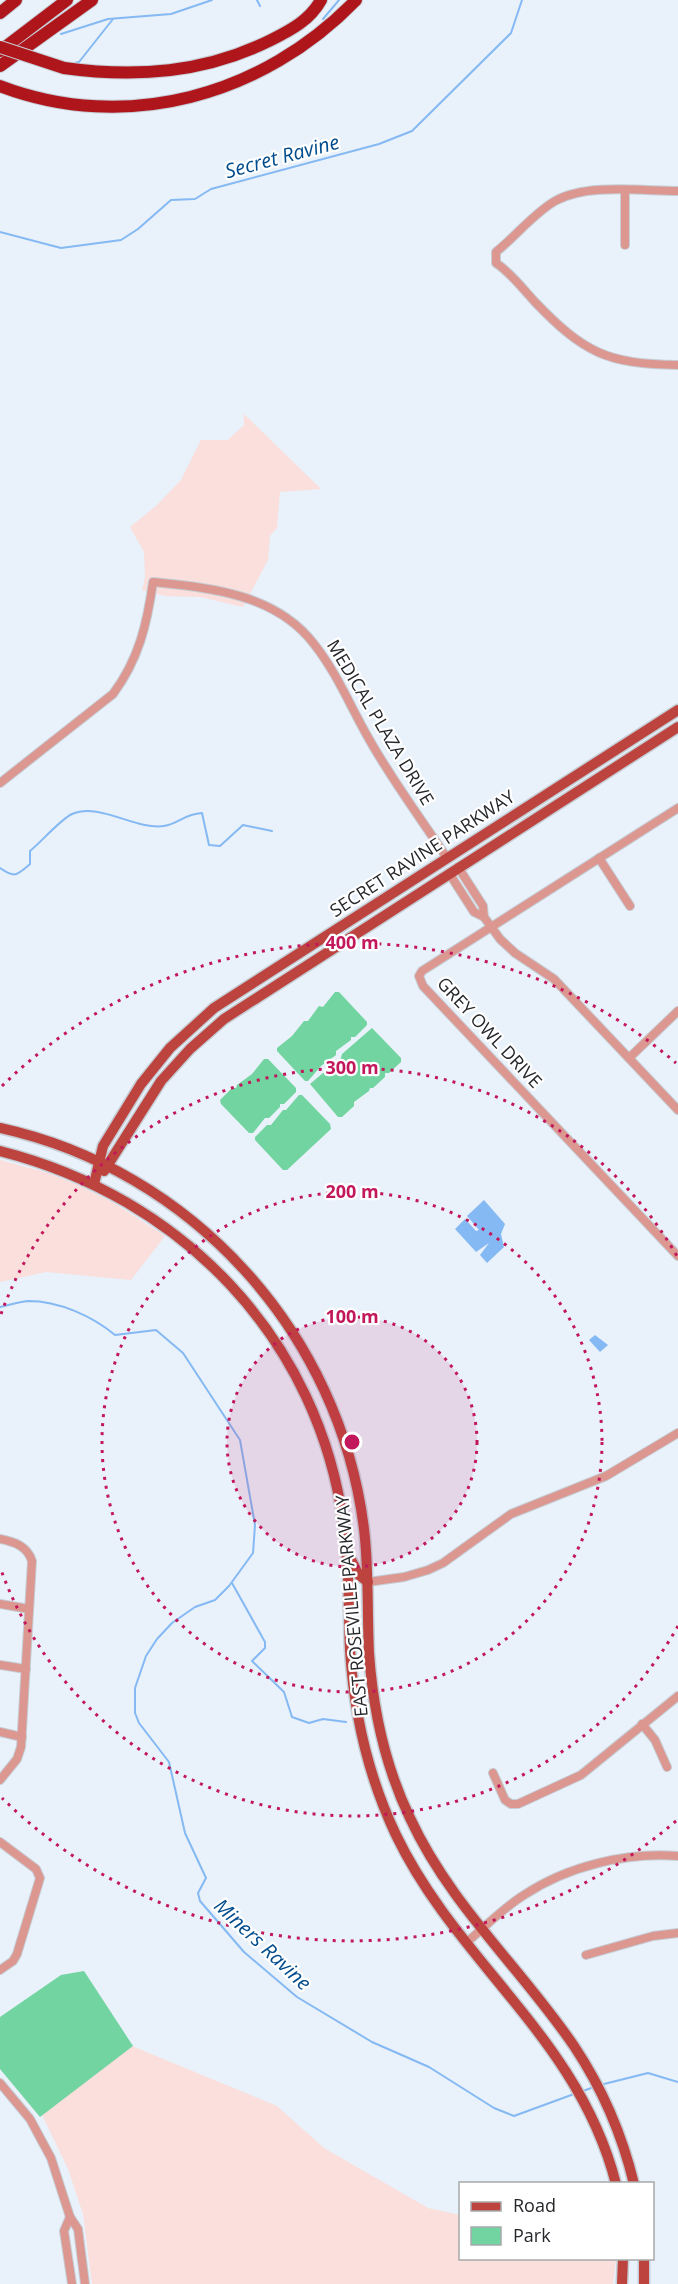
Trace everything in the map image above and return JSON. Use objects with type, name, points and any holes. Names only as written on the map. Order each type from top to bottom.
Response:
[{"type":"highway","points":[[0,13],[16,0]]},
{"type":"highway","points":[[0,49],[67,0]]},
{"type":"highway","points":[[0,66],[92,0]]},
{"type":"highway","points":[[0,49],[64,68],[140,74],[186,69],[242,53],[287,32],[305,20],[321,0]]},
{"type":"highway","points":[[0,86],[29,96],[69,105],[108,108],[153,105],[194,97],[235,84],[283,60],[318,35],[356,0]]},
{"type":"main road","name":"SECRET RAVINE PARKWAY","points":[[104,1164],[103,1146],[141,1084],[170,1048],[190,1029],[243,988],[678,710]]},
{"type":"main road","name":"SECRET RAVINE PARKWAY","points":[[94,1184],[104,1164],[161,1081],[200,1039],[254,998],[678,727]]},
{"type":"main road","points":[[447,858],[454,870]]},
{"type":"main road","name":"EAST ROSEVILLE PARKWAY","points":[[0,1128],[52,1142],[104,1164],[165,1198],[209,1233],[256,1282],[295,1335],[324,1388],[349,1458],[364,1529],[371,1672],[379,1726],[389,1766],[426,1852],[482,1930],[563,2032],[587,2067],[613,2117],[633,2182]]},
{"type":"main road","name":"EAST ROSEVILLE PARKWAY","points":[[0,1151],[41,1163],[94,1184],[144,1212],[194,1249],[233,1286],[265,1325],[303,1390],[327,1449],[338,1488],[346,1547],[352,1676],[357,1716],[372,1774],[388,1816],[429,1893],[551,2047],[577,2087],[603,2139],[615,2182]]},
{"type":"main road","points":[[346,1547],[359,1575],[368,1582]]},
{"type":"main road","points":[[622,2284],[623,2260]]},
{"type":"main road","points":[[644,2260],[644,2284]]},
{"type":"street","points":[[625,191],[625,245]]},
{"type":"street","points":[[678,191],[582,192],[555,201],[496,252],[494,257],[495,263],[560,327],[591,350],[627,362],[678,365]]},
{"type":"street","name":"MEDICAL PLAZA DRIVE","points":[[0,783],[113,694],[126,677],[143,639],[153,582],[224,590],[262,603],[308,636],[327,662],[376,750],[447,858]]},
{"type":"street","name":"GREY OWL DRIVE","points":[[678,808],[422,971],[419,981],[678,1256]]},
{"type":"street","points":[[599,858],[630,906]]},
{"type":"street","points":[[454,870],[483,906],[484,917],[491,928],[515,953],[554,979],[678,1110]]},
{"type":"street","points":[[454,870],[463,895],[474,912],[484,917]]},
{"type":"street","points":[[463,895],[472,890]]},
{"type":"street","points":[[629,1058],[678,1011]]},
{"type":"street","points":[[368,1582],[404,1577],[443,1563],[479,1534],[511,1514],[606,1476],[678,1433]]},
{"type":"street","points":[[0,1539],[21,1545],[29,1553],[32,1561],[22,1737],[17,1759],[0,1780]]},
{"type":"street","points":[[0,1604],[29,1609]]},
{"type":"street","points":[[0,1665],[26,1669]]},
{"type":"street","points":[[494,1773],[505,1800],[511,1804],[518,1804],[581,1775],[678,1696]]},
{"type":"street","points":[[642,1725],[655,1740],[667,1767]]},
{"type":"street","points":[[0,1732],[22,1737]]},
{"type":"street","points":[[0,1842],[37,1870],[40,1880],[17,1954],[13,1961],[0,1970]]},
{"type":"street","points":[[467,1942],[524,1895],[567,1874],[621,1859],[678,1856]]},
{"type":"street","points":[[586,1955],[653,1936],[678,1933]]},
{"type":"street","points":[[0,2083],[26,2114],[46,2146],[62,2185],[70,2217],[78,2229],[85,2284]]},
{"type":"street","points":[[70,2217],[64,2231],[72,2284]]},
{"type":"shaded area","points":[[244,414],[321,489],[280,492],[277,528],[270,536],[268,560],[243,607],[200,597],[165,596],[142,590],[145,577],[144,552],[130,527],[156,506],[181,480],[201,440],[228,440],[244,425]]},
{"type":"shaded area","points":[[0,1160],[48,1173],[78,1185],[114,1203],[165,1236],[131,1280],[46,1272],[0,1282]]},
{"type":"shaded area","points":[[132,2046],[277,2106],[324,2148],[428,2208],[459,2215],[459,2260],[616,2260],[613,2284],[92,2284],[83,2214],[68,2169],[42,2115]]},
{"type":"green space","points":[[335,992],[339,992],[367,1022],[367,1025],[336,1051],[336,1055],[321,1066],[308,1081],[305,1081],[277,1051],[277,1048],[292,1036],[304,1021],[308,1021],[319,1006],[323,1007]]},
{"type":"green space","points":[[372,1028],[401,1058],[401,1062],[389,1073],[385,1073],[385,1077],[354,1102],[354,1106],[342,1117],[338,1117],[310,1084],[326,1073],[326,1069]]},
{"type":"green space","points":[[264,1059],[268,1059],[296,1088],[296,1092],[284,1104],[280,1104],[280,1107],[269,1118],[265,1118],[253,1133],[249,1133],[221,1104],[220,1100],[252,1074]]},
{"type":"green space","points":[[299,1095],[302,1095],[330,1124],[331,1129],[287,1170],[283,1170],[255,1140],[255,1137],[267,1125],[271,1125]]},
{"type":"green space","points":[[84,1971],[133,2046],[40,2117],[0,2069],[0,2017],[61,1975]]},
{"type":"water","points":[[484,1200],[505,1224],[501,1234],[504,1247],[487,1263],[480,1255],[489,1243],[476,1252],[455,1229],[465,1219],[476,1231],[479,1230],[467,1216]]},
{"type":"water","points":[[595,1335],[608,1345],[600,1352],[589,1340]]},
{"type":"waterway","points":[[61,34],[108,19],[171,14],[212,0]]},
{"type":"waterway","points":[[257,0],[260,6]]},
{"type":"waterway","points":[[323,19],[339,0]]},
{"type":"waterway","name":"Secret Ravine","points":[[0,232],[61,248],[121,240],[138,229],[171,200],[195,199],[211,189],[379,144],[412,131],[511,33],[522,0]]},
{"type":"waterway","points":[[75,63],[79,62],[113,19]]},
{"type":"waterway","points":[[0,868],[12,874],[22,871],[30,864],[30,851],[67,817],[83,811],[94,811],[153,826],[169,825],[190,815],[202,813],[209,845],[220,846],[243,825],[272,831]]},
{"type":"waterway","name":"Miners Ravine","points":[[0,1307],[28,1301],[51,1304],[86,1316],[115,1335],[156,1330],[183,1353],[240,1440],[255,1525],[253,1553],[229,1586],[215,1600],[195,1607],[172,1623],[157,1639],[146,1656],[135,1688],[135,1713],[139,1723],[169,1762],[185,1833],[206,1878],[198,1893],[200,1901],[244,1952],[297,1997],[372,2042],[429,2067],[494,2108],[514,2116],[574,2094]]},
{"type":"waterway","points":[[232,1583],[265,1642],[265,1648],[252,1661],[284,1692],[292,1717],[309,1723],[323,1719],[346,1722]]},
{"type":"waterway","name":"Miners Ravine","points":[[600,2085],[648,2073],[678,2082]]},
{"type":"waterway","name":"Miners Ravine","points":[[583,2091],[594,2087]]}]
